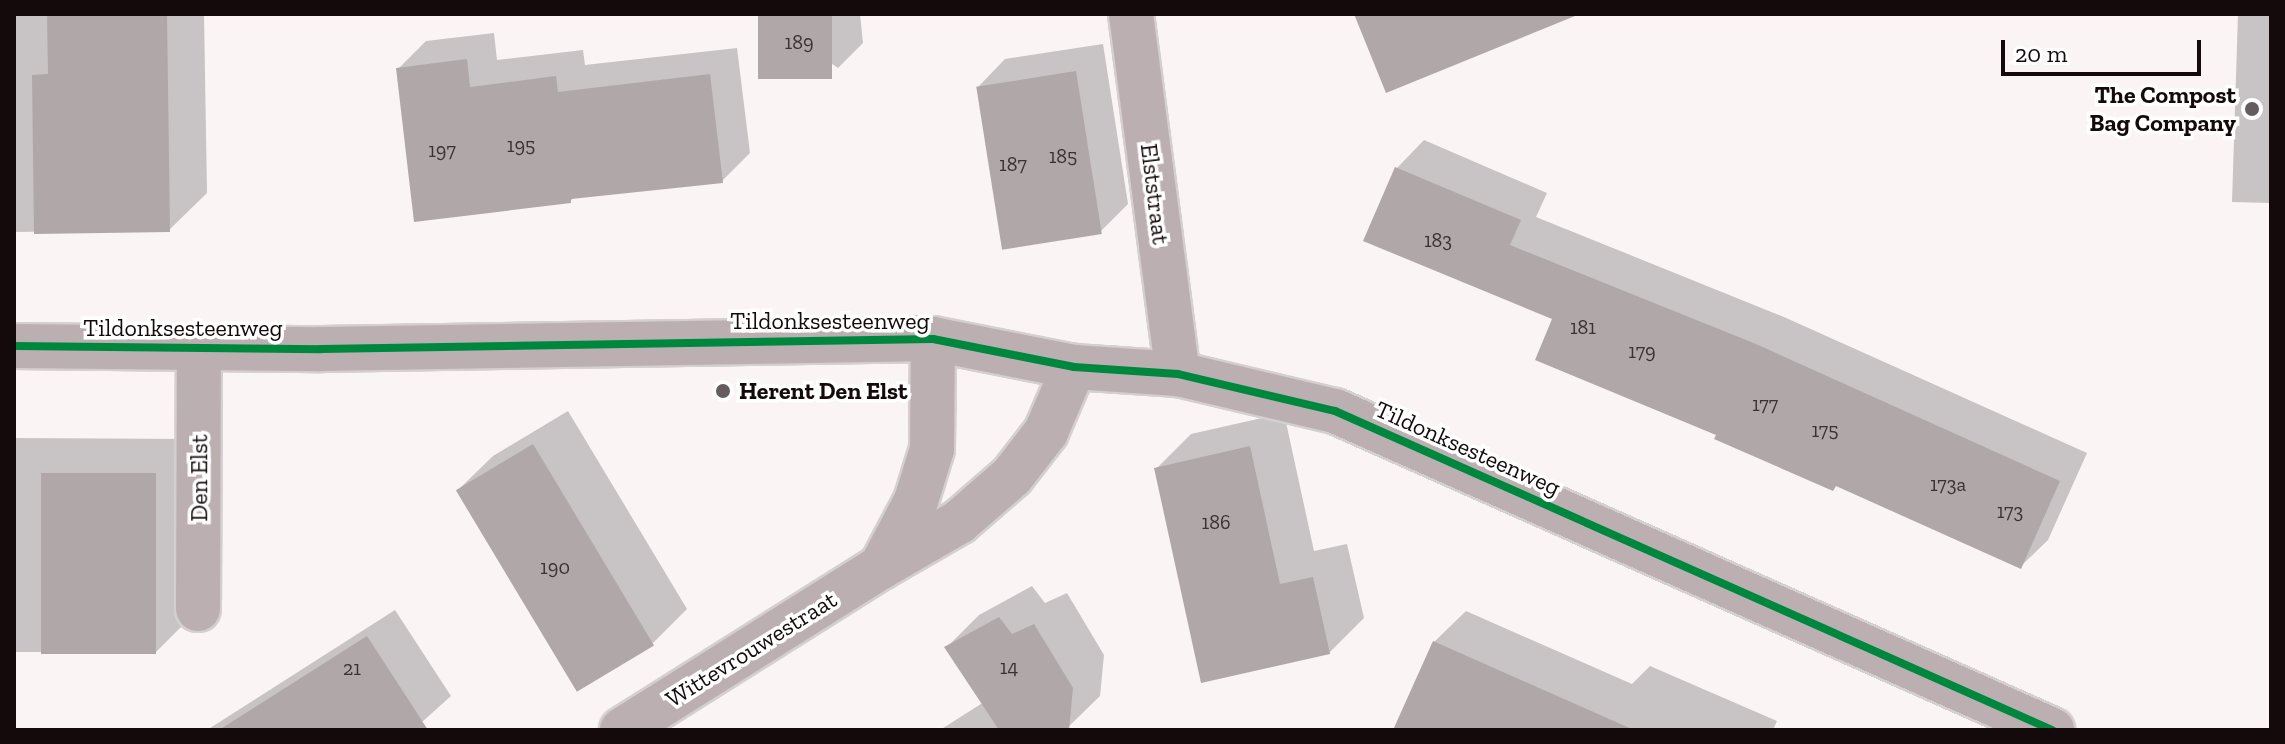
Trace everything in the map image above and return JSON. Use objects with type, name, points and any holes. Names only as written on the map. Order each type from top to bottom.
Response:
[{"type":"street","name":"Elststraat","points":[[1131,14],[1178,374]]},
{"type":"street","name":"Tildonksesteenweg","points":[[14,346],[199,348],[933,339],[1074,367],[1178,374],[1335,411],[2052,730]]},
{"type":"street","name":"Wittevrouwestraat","points":[[881,567],[916,501],[932,449],[933,339]]},
{"type":"street","name":"Den Elst","points":[[198,609],[199,348]]},
{"type":"street","name":"Wittevrouwestraat","points":[[622,730],[881,567],[959,522],[1012,476],[1046,432],[1074,367]]},
{"type":"building","points":[[47,14],[167,14],[170,232],[34,234],[32,75],[48,74]]},
{"type":"building","points":[[758,14],[832,14],[832,79],[758,79]]},
{"type":"building","points":[[1354,14],[1574,14],[1575,16],[1386,93]]},
{"type":"building","points":[[467,59],[470,87],[556,76],[558,92],[710,74],[723,183],[571,199],[571,203],[414,222],[396,68]]},
{"type":"building","points":[[1076,71],[1102,234],[1002,250],[976,87]]},
{"type":"building","points":[[1395,167],[1521,220],[1510,245],[1756,344],[2060,481],[2021,569],[1836,486],[1833,491],[1714,439],[1716,435],[1535,360],[1552,319],[1363,241]]},
{"type":"building","points":[[533,444],[654,645],[577,692],[456,490]]},
{"type":"building","points":[[1250,446],[1280,584],[1313,577],[1330,654],[1201,683],[1154,468]]},
{"type":"building","points":[[41,473],[156,473],[156,654],[41,654]]},
{"type":"building","points":[[999,617],[1012,634],[1034,624],[1073,688],[1069,730],[999,730],[944,647]]},
{"type":"building","points":[[367,636],[428,730],[219,730]]},
{"type":"building","points":[[1433,641],[1634,730],[1393,730]]},
{"type":"cycle path","points":[[14,346],[321,349],[933,339],[1074,367],[1178,374],[1335,411],[2052,730]]},
{"type":"place","name":"The Compost Bag Company","points":[[2252,109]]},
{"type":"place","name":"Herent Den Elst","points":[[723,391]]}]
